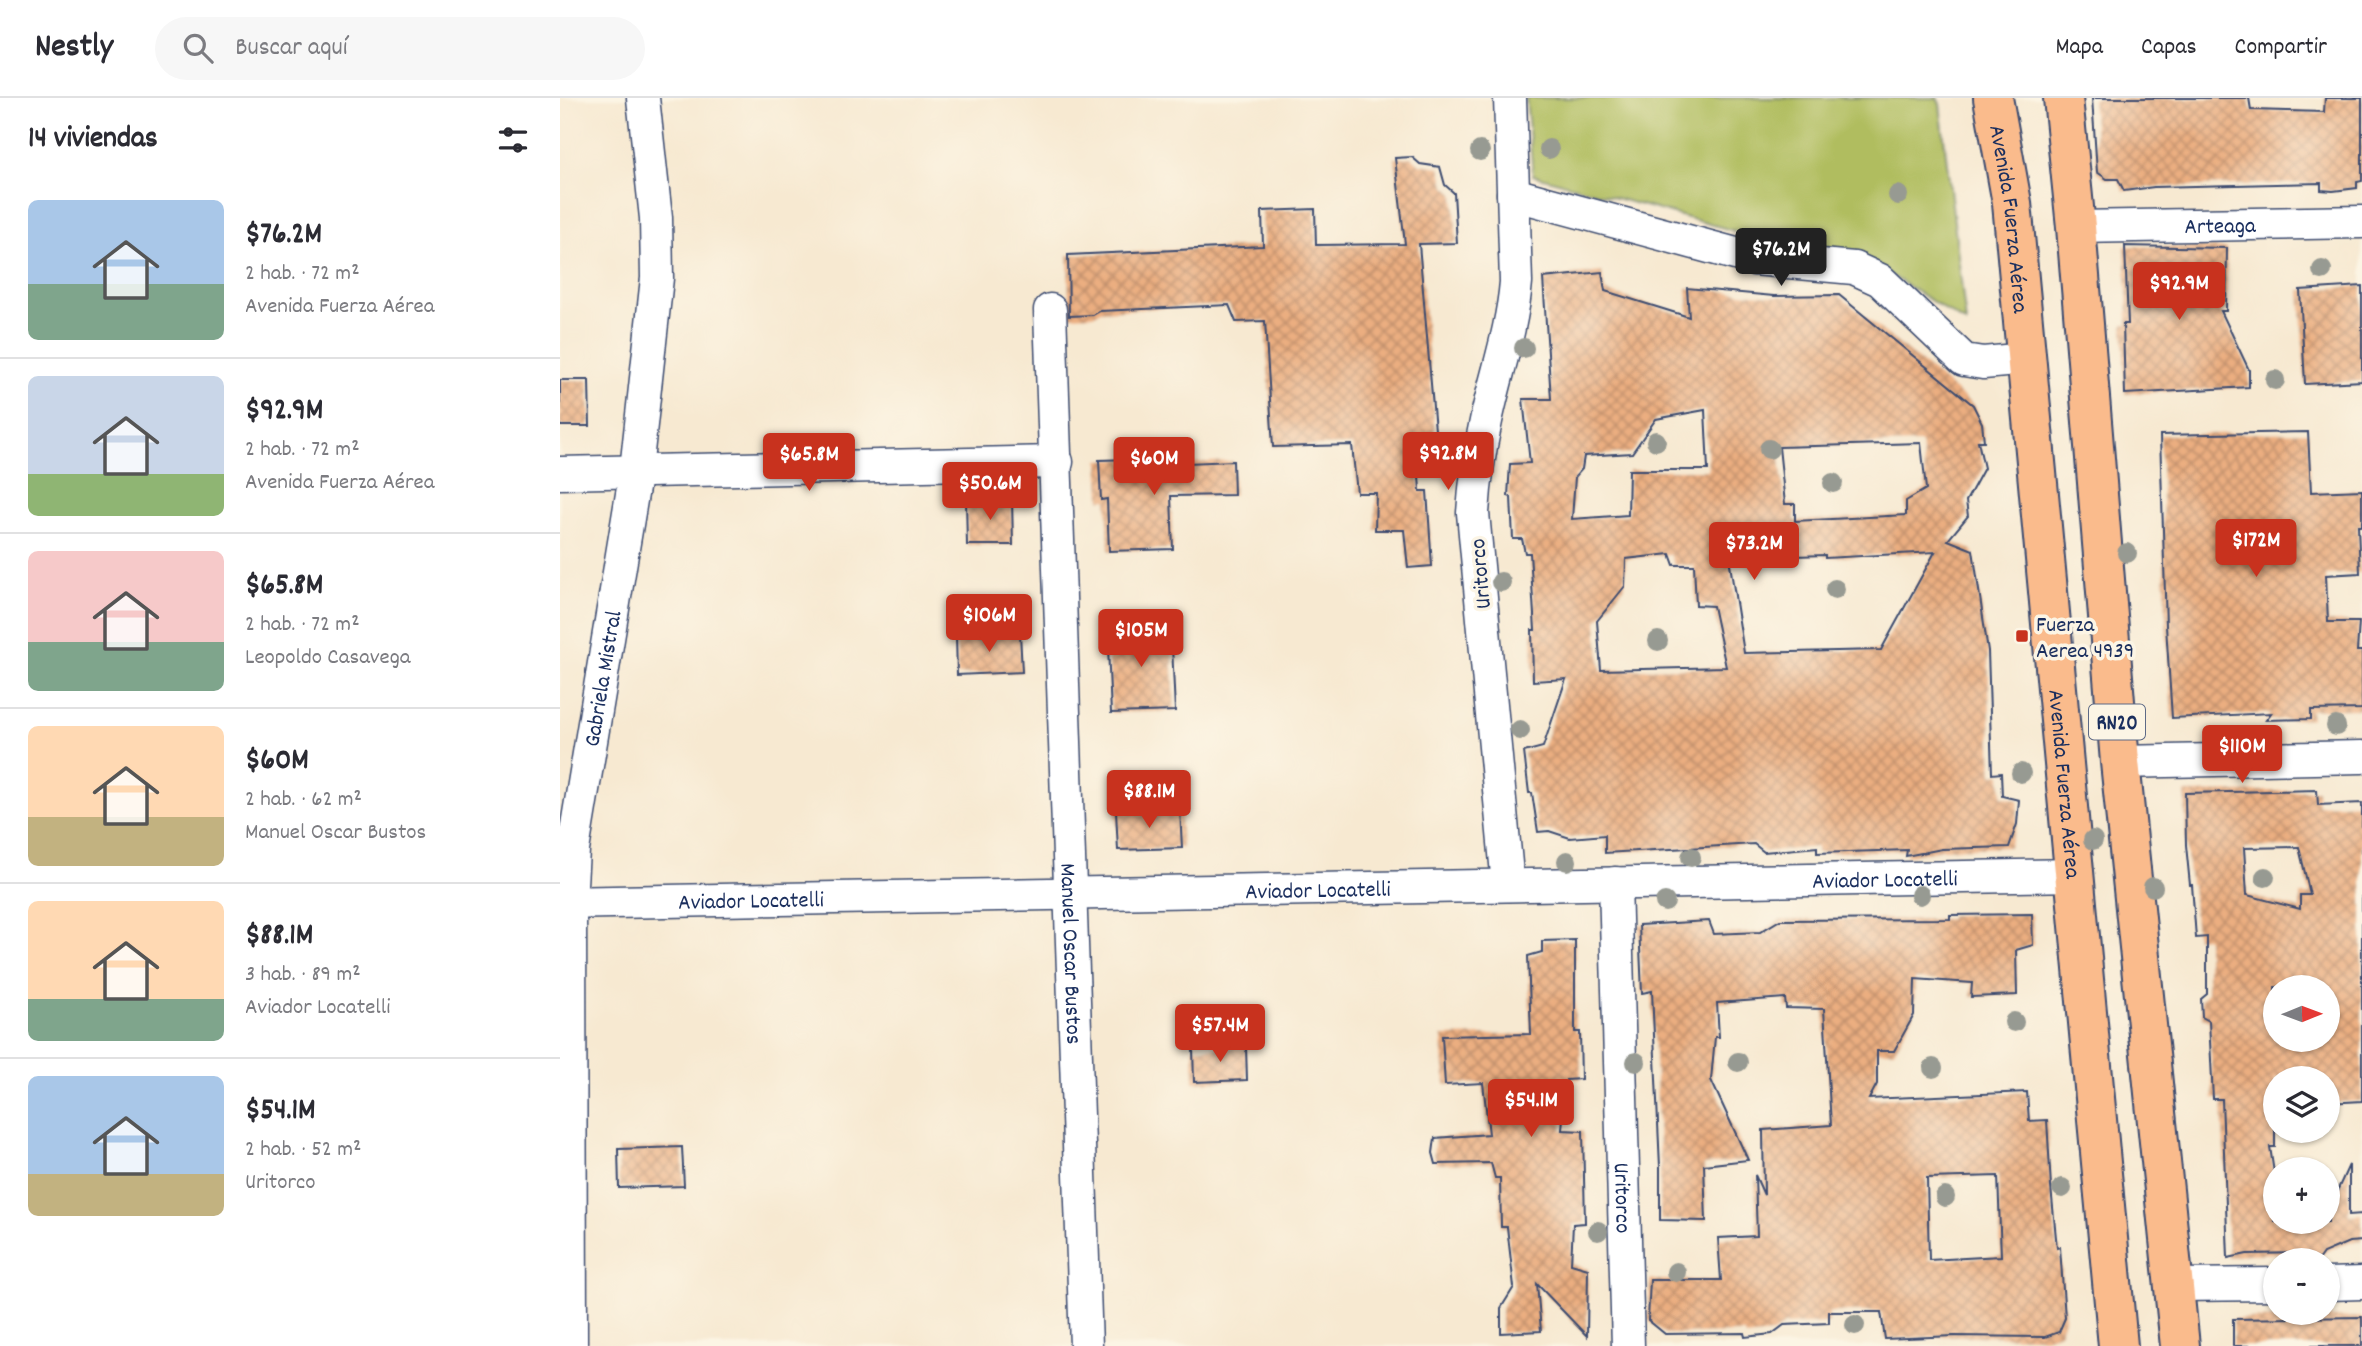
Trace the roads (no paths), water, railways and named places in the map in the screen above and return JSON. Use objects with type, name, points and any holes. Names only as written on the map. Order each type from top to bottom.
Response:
[{"type":"main road","name":"RN20","points":[[2063,98],[2120,762],[2180,1346]]},
{"type":"main road","name":"Avenida Fuerza Aérea","points":[[1993,99],[2012,203],[2118,1346]]},
{"type":"street","name":"Gabriela Mistral","points":[[571,1346],[565,903],[636,470],[657,278],[656,218],[643,98]]},
{"type":"street","name":"Uritorco","points":[[1508,885],[1473,513],[1475,480],[1486,421],[1514,312],[1516,282],[1510,98]]},
{"type":"street","points":[[1513,194],[1754,259],[1854,268],[1880,280],[1964,360],[1983,363],[2026,359]]},
{"type":"street","name":"Arteaga","points":[[2076,227],[2362,222]]},
{"type":"street","name":"Manuel Oscar Bustos","points":[[1050,310],[1086,1346]]},
{"type":"street","points":[[560,473],[1057,463]]},
{"type":"street","points":[[2120,762],[2362,757]]},
{"type":"street","name":"Aviador Locatelli","points":[[565,903],[2075,875]]},
{"type":"street","name":"Uritorco","points":[[1615,883],[1628,1346]]},
{"type":"street","points":[[2340,1283],[2362,1283]]},
{"type":"street","points":[[2175,1285],[2263,1284]]},
{"type":"place","name":"Fuerza Aerea 4939","points":[[2022,636]]}]
